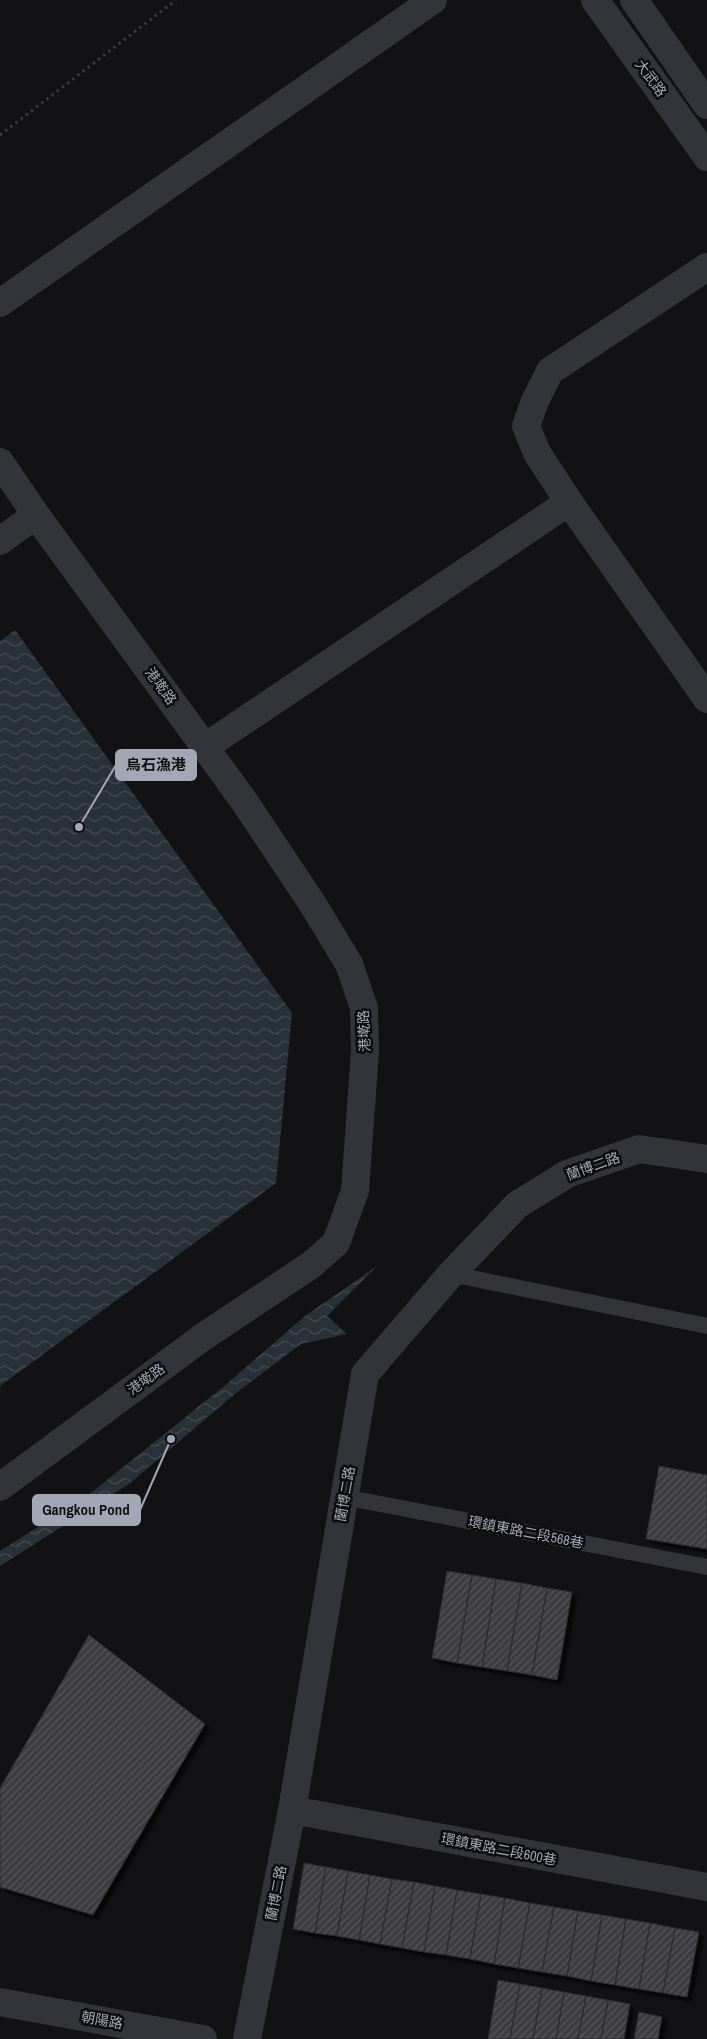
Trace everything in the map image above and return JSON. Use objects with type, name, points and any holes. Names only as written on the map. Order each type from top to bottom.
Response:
[{"type":"street","points":[[0,303],[433,0]]},
{"type":"street","name":"大武路","points":[[595,0],[707,157]]},
{"type":"street","points":[[634,0],[707,106]]},
{"type":"street","points":[[707,267],[550,371],[535,401],[526,426],[536,453],[707,699]]},
{"type":"street","name":"港墘路","points":[[0,462],[36,515],[205,747],[312,903],[349,964],[364,1008],[365,1051],[355,1192],[336,1243],[310,1265],[203,1337],[0,1486]]},
{"type":"street","points":[[205,747],[569,502]]},
{"type":"street","points":[[0,541],[36,515]]},
{"type":"street","name":"蘭博二路","points":[[248,2039],[292,1810],[365,1374],[451,1274],[517,1205],[567,1174],[639,1149],[707,1159]]},
{"type":"street","name":"環鎮東路二段600巷","points":[[292,1810],[707,1887]]},
{"type":"street","name":"朝陽路","points":[[0,2002],[203,2039]]},
{"type":"lane","points":[[451,1274],[707,1326]]},
{"type":"lane","name":"環鎮東路二段568巷","points":[[344,1497],[707,1567]]},
{"type":"path","points":[[0,135],[176,0]]},
{"type":"water","points":[[15,630],[292,1013],[276,1183],[0,1386],[0,641]]},
{"type":"water","points":[[377,1266],[327,1316],[347,1334],[301,1344],[236,1393],[129,1484],[0,1566],[0,1551],[87,1496],[223,1387],[305,1316]]},
{"type":"building","points":[[659,1466],[707,1475],[707,1549],[646,1539]]},
{"type":"building","points":[[447,1571],[472,1575],[457,1663],[432,1658]]},
{"type":"building","points":[[472,1575],[496,1579],[482,1667],[457,1663]]},
{"type":"building","points":[[496,1579],[522,1583],[507,1671],[482,1667]]},
{"type":"building","points":[[522,1583],[547,1588],[532,1675],[507,1671]]},
{"type":"building","points":[[547,1588],[572,1592],[557,1680],[532,1675]]},
{"type":"building","points":[[89,1635],[205,1724],[93,1915],[0,1887],[0,1788]]},
{"type":"building","points":[[304,1863],[326,1867],[315,1933],[293,1929]]},
{"type":"building","points":[[326,1867],[348,1871],[337,1936],[315,1933]]},
{"type":"building","points":[[348,1871],[370,1875],[359,1940],[337,1936]]},
{"type":"building","points":[[370,1875],[392,1879],[380,1944],[359,1940]]},
{"type":"building","points":[[392,1879],[414,1882],[402,1948],[380,1944]]},
{"type":"building","points":[[414,1882],[435,1886],[424,1952],[402,1948]]},
{"type":"building","points":[[435,1886],[457,1890],[446,1955],[424,1952]]},
{"type":"building","points":[[457,1890],[481,1894],[470,1959],[446,1955]]},
{"type":"building","points":[[481,1894],[505,1898],[494,1964],[470,1959]]},
{"type":"building","points":[[505,1898],[530,1903],[518,1968],[494,1964]]},
{"type":"building","points":[[530,1903],[554,1907],[542,1972],[518,1968]]},
{"type":"building","points":[[554,1907],[578,1911],[567,1976],[542,1972]]},
{"type":"building","points":[[578,1911],[602,1915],[591,1981],[567,1976]]},
{"type":"building","points":[[602,1915],[626,1919],[615,1985],[591,1981]]},
{"type":"building","points":[[626,1919],[650,1923],[639,1989],[615,1985]]},
{"type":"building","points":[[650,1923],[675,1928],[663,1993],[639,1989]]},
{"type":"building","points":[[675,1928],[699,1932],[687,1997],[663,1993]]},
{"type":"building","points":[[498,1980],[520,1984],[510,2039],[488,2039]]},
{"type":"building","points":[[520,1984],[542,1988],[533,2039],[510,2039]]},
{"type":"building","points":[[542,1988],[564,1992],[556,2039],[533,2039]]},
{"type":"building","points":[[564,1992],[586,1996],[578,2039],[556,2039]]},
{"type":"building","points":[[586,1996],[608,2000],[601,2039],[578,2039]]},
{"type":"building","points":[[608,2000],[630,2004],[624,2039],[601,2039]]},
{"type":"building","points":[[639,2012],[662,2017],[658,2039],[634,2039]]},
{"type":"place","name":"烏石漁港","points":[[79,827]]},
{"type":"place","name":"Gangkou Pond","points":[[171,1439]]}]
